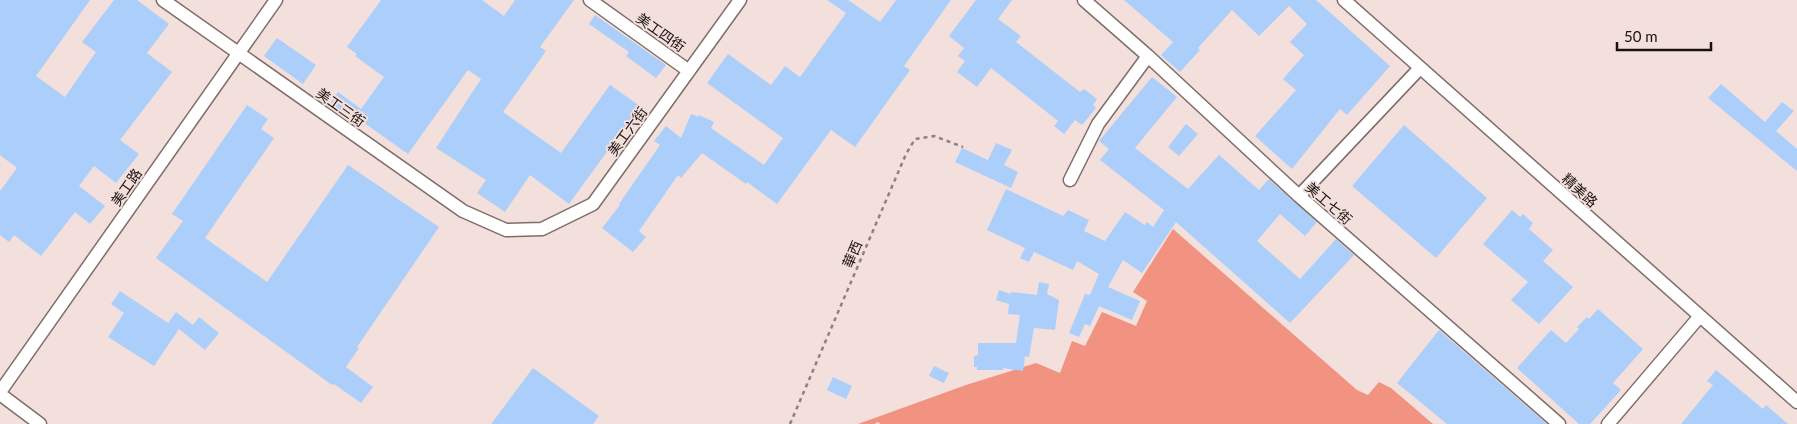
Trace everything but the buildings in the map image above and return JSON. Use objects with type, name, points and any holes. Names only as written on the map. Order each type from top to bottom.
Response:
[{"type":"street","name":"美工三街","points":[[163,0],[463,211],[506,230]]},
{"type":"street","name":"美工路","points":[[0,393],[276,0]]},
{"type":"street","name":"美工四街","points":[[590,0],[689,71]]},
{"type":"street","name":"美工六街","points":[[506,230],[542,229],[593,204],[740,0]]},
{"type":"street","name":"美工七街","points":[[1084,0],[1148,56],[1299,196],[1559,424]]},
{"type":"street","name":"精美路","points":[[1344,0],[1797,402]]},
{"type":"street","points":[[1070,180],[1098,124],[1148,56]]},
{"type":"street","points":[[1299,196],[1420,68]]},
{"type":"street","points":[[1608,424],[1700,316]]},
{"type":"street","points":[[0,393],[40,424]]},
{"type":"path","name":"華西","points":[[790,424],[906,154],[915,139],[934,136],[963,147]]},
{"type":"shaded area","points":[[1173,229],[1357,390],[1368,395],[1379,382],[1391,388],[1433,424],[881,424],[877,422],[875,424],[858,424],[966,385],[1036,363],[1060,373],[1072,341],[1085,346],[1102,312],[1136,326],[1147,301],[1133,292]]}]
